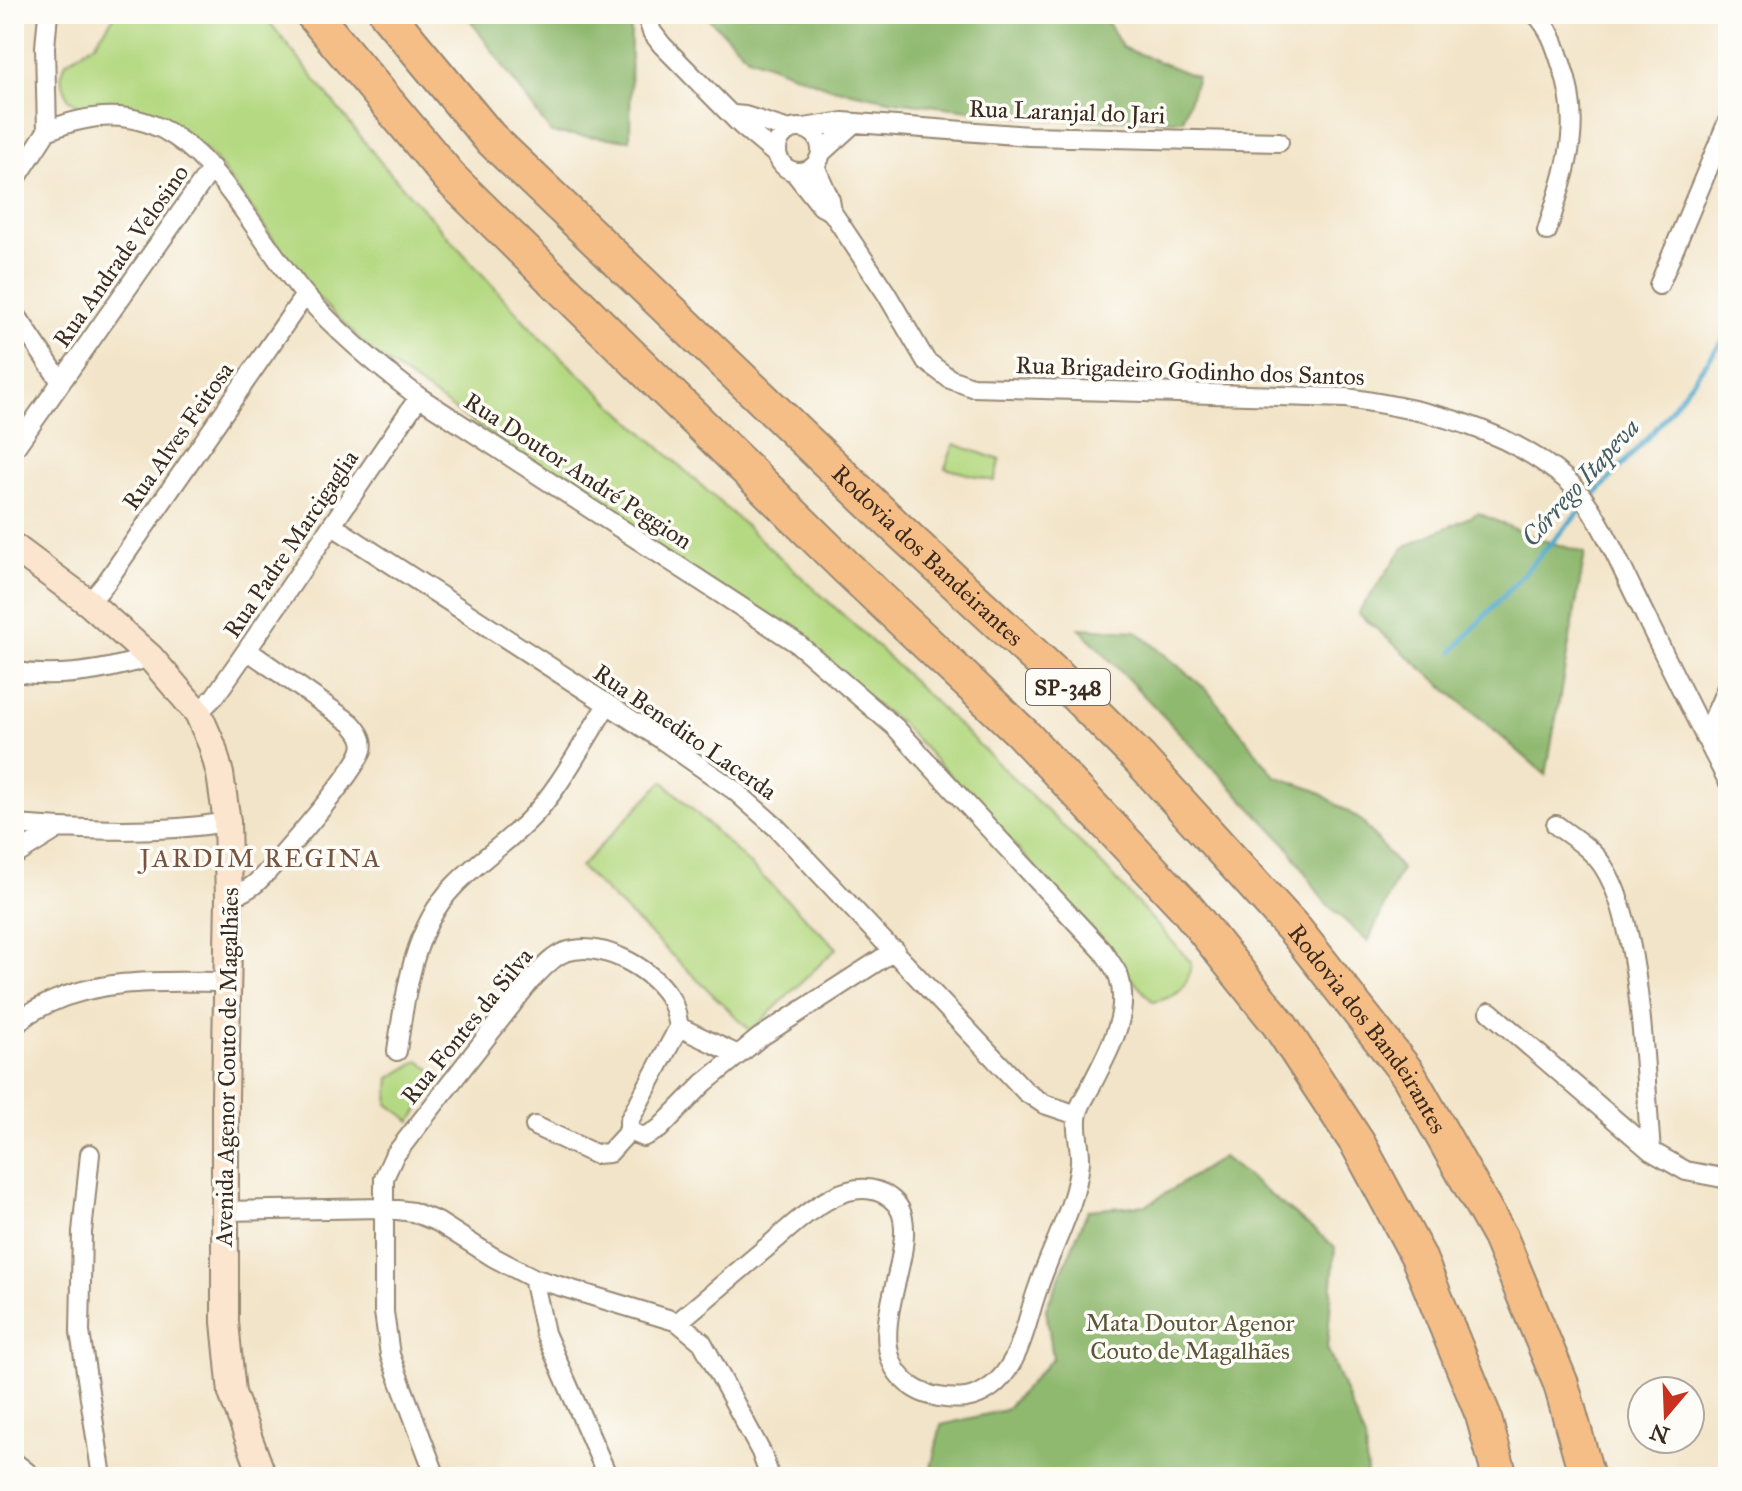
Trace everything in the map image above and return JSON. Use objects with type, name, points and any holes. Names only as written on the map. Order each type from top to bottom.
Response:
[{"type":"highway","name":"SP-348","points":[[313,14],[452,180],[836,557],[1021,732],[1185,906],[1279,1024],[1358,1144],[1418,1256],[1483,1415],[1500,1477]]},
{"type":"highway","name":"Rodovia dos Bandeirantes","points":[[387,14],[489,137],[900,531],[1086,704],[1295,930],[1408,1074],[1500,1237],[1561,1384],[1587,1477]]},
{"type":"street","points":[[14,182],[47,131],[45,47],[48,14]]},
{"type":"street","points":[[646,14],[652,32],[662,45],[741,125],[777,155]]},
{"type":"street","points":[[1536,14],[1554,38],[1570,86],[1573,118],[1573,138],[1547,231]]},
{"type":"street","points":[[734,115],[797,129],[818,138],[818,159]]},
{"type":"street","name":"Rua Doutor André Peggion","points":[[47,131],[89,118],[124,118],[168,130],[212,168],[305,295],[367,358],[419,397],[798,644],[895,727],[1103,951],[1118,976],[1122,1001],[1120,1019],[1077,1115]]},
{"type":"street","points":[[1659,285],[1728,121]]},
{"type":"street","name":"Rua Laranjal do Jari","points":[[797,129],[843,122],[1029,136],[1279,142]]},
{"type":"street","points":[[797,129],[779,140],[777,155],[780,163],[794,172],[809,171],[854,123]]},
{"type":"street","name":"Rua Brigadeiro Godinho dos Santos","points":[[818,159],[832,212],[886,293],[920,354],[933,368],[961,384],[972,387],[1318,396],[1407,406],[1456,419],[1519,448],[1568,481],[1596,518],[1728,781]]},
{"type":"street","name":"Rua Andrade Velosino","points":[[14,449],[212,168]]},
{"type":"street","name":"Rua Brigadeiro Godinho dos Santos","points":[[794,172],[821,206],[832,212]]},
{"type":"street","name":"Rua Alves Feitosa","points":[[89,603],[305,295]]},
{"type":"street","points":[[14,312],[61,382]]},
{"type":"street","name":"Rua Padre Marcigaglia","points":[[198,713],[215,696],[419,397]]},
{"type":"street","name":"Rua Benedito Lacerda","points":[[333,526],[734,790],[777,828],[895,950],[1026,1092],[1044,1104],[1077,1115]]},
{"type":"street","name":"Avenida Agenor Couto de Magalhães","points":[[14,547],[89,603],[150,657],[198,713],[220,774],[227,822],[229,898],[225,1322],[232,1393],[263,1477]]},
{"type":"street","points":[[229,898],[257,882],[322,806],[362,750],[362,736],[351,723],[247,650]]},
{"type":"street","points":[[14,672],[64,674],[122,666],[150,657]]},
{"type":"street","points":[[1705,738],[1728,685]]},
{"type":"street","points":[[397,1051],[414,961],[429,921],[452,887],[528,822],[607,705]]},
{"type":"street","points":[[14,825],[59,828],[190,826],[227,822]]},
{"type":"street","points":[[1556,825],[1587,848],[1602,864],[1624,920],[1636,982],[1651,1151]]},
{"type":"street","points":[[14,856],[59,828]]},
{"type":"street","name":"Rua Fontes da Silva","points":[[436,1477],[390,1355],[384,1312],[384,1178],[394,1156],[531,980],[565,952],[584,950],[609,953],[632,962],[657,982],[671,999],[679,1027]]},
{"type":"street","points":[[629,1131],[643,1137],[650,1135],[704,1083],[759,1038],[895,950]]},
{"type":"street","points":[[14,1028],[35,1010],[65,996],[117,982],[226,982]]},
{"type":"street","points":[[1490,1012],[1651,1151],[1686,1171],[1728,1179]]},
{"type":"street","points":[[535,1126],[595,1154],[609,1153],[629,1131],[634,1110],[679,1027],[738,1055]]},
{"type":"street","points":[[678,1322],[833,1195],[850,1189],[879,1191],[896,1203],[903,1215],[905,1231],[888,1315],[887,1341],[894,1365],[905,1383],[920,1392],[937,1397],[979,1395],[996,1384],[1012,1362],[1023,1337],[1037,1288],[1072,1201],[1080,1162],[1077,1115]]},
{"type":"street","points":[[90,1154],[82,1232],[80,1332],[102,1477]]},
{"type":"street","points":[[224,1211],[383,1208],[413,1212],[438,1222],[533,1278],[678,1322],[702,1342],[761,1452],[770,1477]]},
{"type":"street","points":[[533,1278],[545,1333],[608,1477]]},
{"type":"street","points":[[14,1462],[33,1477]]},
{"type":"green space","points":[[116,14],[263,14],[383,165],[541,339],[865,635],[1096,858],[1191,962],[1188,979],[1181,990],[1153,1002],[1101,939],[900,722],[372,352],[311,291],[218,163],[195,140],[171,123],[149,115],[88,111],[68,99],[61,77],[66,62],[95,43]]},
{"type":"green space","points":[[466,14],[631,14],[630,140],[551,133]]},
{"type":"green space","points":[[704,14],[1103,14],[1122,47],[1197,77],[1183,120],[1054,120],[894,101],[828,87],[748,57]]},
{"type":"green space","points":[[954,444],[1000,460],[994,481],[945,468]]},
{"type":"green space","points":[[1478,513],[1533,537],[1585,553],[1546,775],[1358,613],[1404,547]]},
{"type":"green space","points":[[1079,628],[1136,631],[1207,690],[1275,776],[1315,790],[1362,821],[1401,869],[1368,942],[1324,901],[1286,844]]},
{"type":"green space","points":[[663,781],[837,948],[751,1031],[580,867]]},
{"type":"green space","points":[[419,1061],[442,1077],[411,1121],[388,1104],[390,1078]]},
{"type":"green space","name":"Mata Doutor Agenor Couto de Magalhães","points":[[1223,1157],[1335,1247],[1327,1348],[1365,1440],[1367,1477],[929,1477],[941,1425],[1005,1410],[1053,1358],[1046,1309],[1088,1210],[1147,1205]]},
{"type":"waterway","name":"Córrego Itapeva","points":[[1591,499],[1659,425],[1728,334]]},
{"type":"waterway","name":"Córrego Itapeva","points":[[1453,651],[1584,507]]},
{"type":"district","name":"JARDIM REGINA","points":[[261,858]]}]
